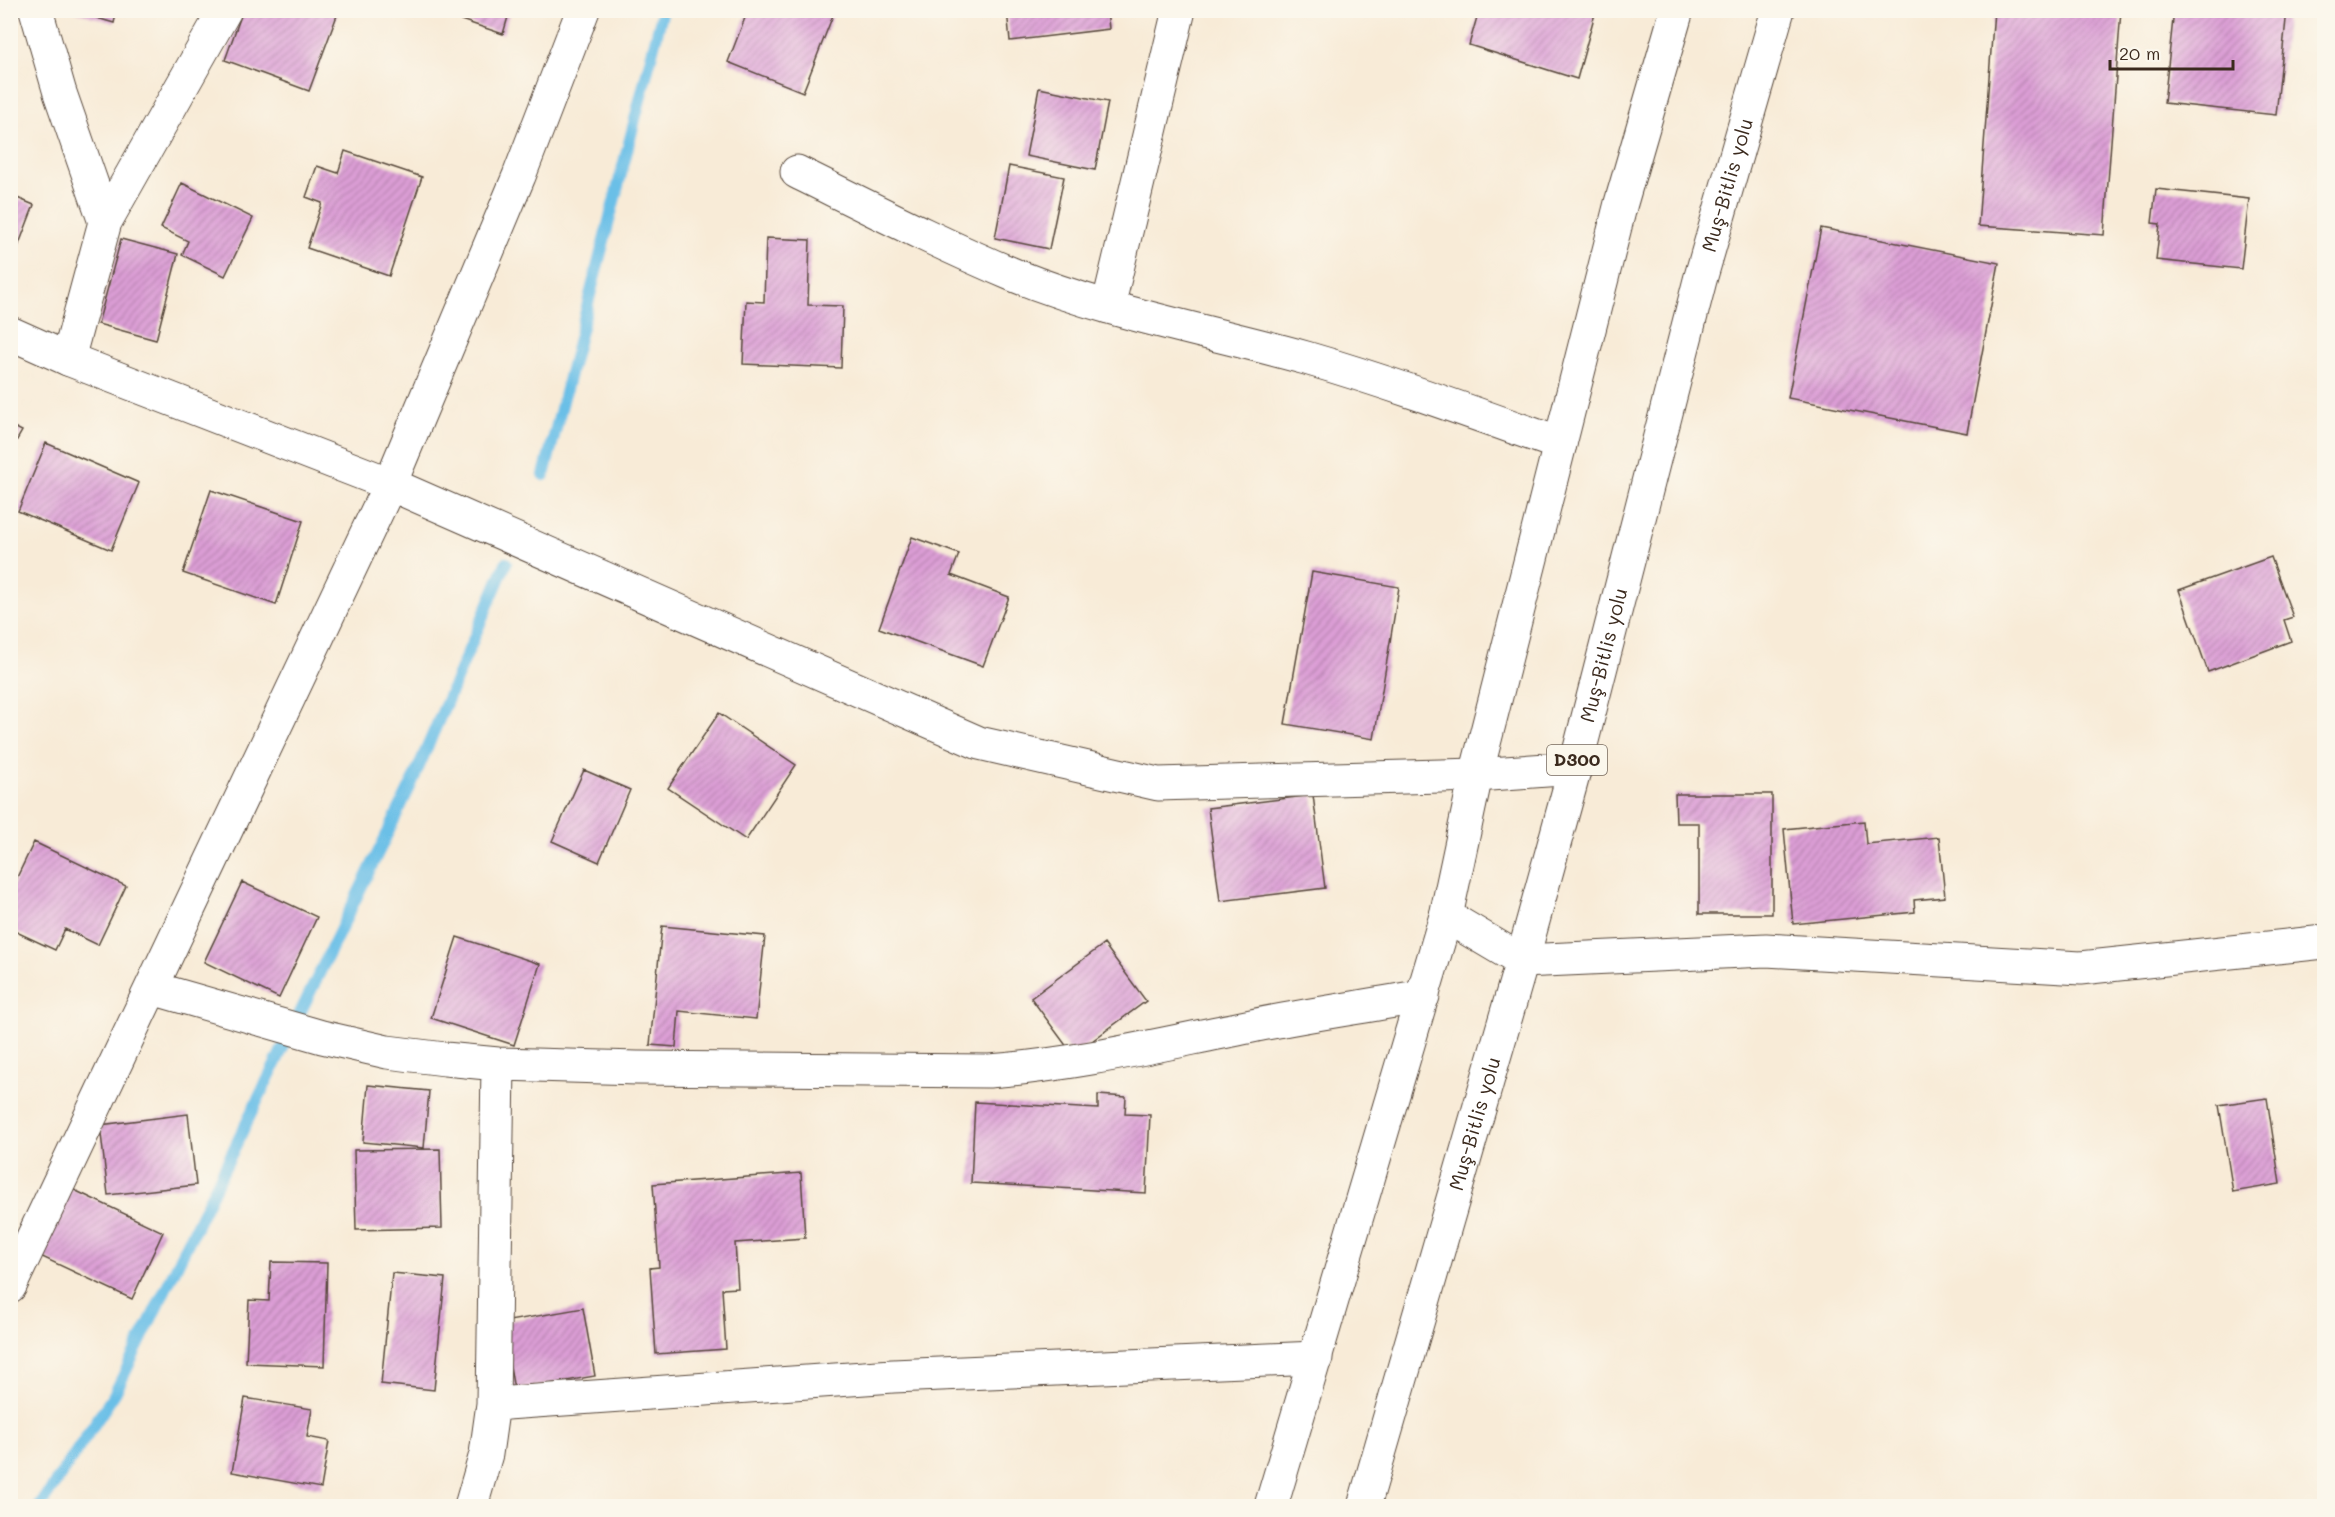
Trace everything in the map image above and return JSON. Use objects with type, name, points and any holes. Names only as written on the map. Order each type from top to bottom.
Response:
[{"type":"main road","points":[[36,10],[60,93],[105,222]]},
{"type":"main road","points":[[68,359],[105,222],[225,10]]},
{"type":"main road","points":[[10,1286],[390,484],[519,176],[583,10]]},
{"type":"main road","points":[[1108,307],[1179,10]]},
{"type":"main road","points":[[1271,1506],[1446,916],[1476,775],[1621,202],[1677,10]]},
{"type":"main road","name":"Muş-Bitlis yolu","points":[[1364,1506],[1522,961],[1575,768],[1700,280],[1778,10]]},
{"type":"main road","points":[[797,172],[911,228],[1015,275],[1108,307],[1305,358],[1377,380],[1560,444]]},
{"type":"main road","points":[[10,333],[68,359],[390,484],[979,742],[1158,784],[1476,775],[1575,768]]},
{"type":"main road","points":[[1446,916],[1522,961],[1766,950],[2081,968],[2325,942]]},
{"type":"main road","points":[[152,988],[270,1020],[322,1037],[387,1052],[498,1064],[977,1071],[1041,1068],[1245,1027],[1423,996]]},
{"type":"main road","points":[[471,1506],[486,1454],[493,1404],[498,1064]]},
{"type":"main road","points":[[493,1404],[893,1376],[1316,1358]]},
{"type":"building","points":[[70,10],[117,10],[114,23]]},
{"type":"building","points":[[243,10],[339,10],[309,91],[225,60]]},
{"type":"building","points":[[431,10],[510,10],[503,34]]},
{"type":"building","points":[[748,10],[835,10],[803,92],[728,62]]},
{"type":"building","points":[[1007,10],[1107,10],[1109,29],[1010,41]]},
{"type":"building","points":[[1479,10],[1596,10],[1577,79],[1469,45]]},
{"type":"building","points":[[1994,10],[2121,10],[2104,235],[1978,226]]},
{"type":"building","points":[[2174,10],[2287,10],[2276,115],[2164,103]]},
{"type":"building","points":[[1039,88],[1108,102],[1095,170],[1026,156]]},
{"type":"building","points":[[345,151],[422,177],[389,276],[307,248],[322,203],[306,197],[317,166],[338,173]]},
{"type":"building","points":[[1009,166],[1064,177],[1049,249],[995,238]]},
{"type":"building","points":[[182,183],[253,218],[225,276],[182,255],[188,241],[161,228]]},
{"type":"building","points":[[2156,189],[2249,199],[2241,269],[2156,260],[2160,224],[2152,223]]},
{"type":"building","points":[[10,195],[34,205],[11,265],[10,265]]},
{"type":"building","points":[[1821,228],[1999,263],[1967,433],[1788,398]]},
{"type":"building","points":[[766,238],[810,240],[808,305],[843,306],[841,368],[743,364],[746,301],[764,302]]},
{"type":"building","points":[[121,239],[178,254],[156,340],[98,324]]},
{"type":"building","points":[[10,425],[22,431],[10,452]]},
{"type":"building","points":[[46,443],[139,483],[111,550],[18,511]]},
{"type":"building","points":[[211,490],[303,521],[276,605],[183,573]]},
{"type":"building","points":[[912,537],[959,554],[951,575],[1009,597],[983,666],[879,628]]},
{"type":"building","points":[[2271,557],[2293,617],[2284,620],[2291,641],[2208,672],[2179,590]]},
{"type":"building","points":[[1312,572],[1399,587],[1374,739],[1285,724]]},
{"type":"building","points":[[719,713],[796,765],[746,840],[668,788]]},
{"type":"building","points":[[584,770],[630,790],[599,862],[552,841]]},
{"type":"building","points":[[1675,794],[1772,794],[1772,914],[1699,914],[1699,823],[1676,823]]},
{"type":"building","points":[[1313,795],[1325,888],[1220,901],[1208,808]]},
{"type":"building","points":[[1864,821],[1866,844],[1939,837],[1945,897],[1914,900],[1915,912],[1793,924],[1784,829]]},
{"type":"building","points":[[34,842],[126,886],[98,945],[65,929],[55,950],[10,929],[10,892]]},
{"type":"building","points":[[242,882],[317,917],[279,998],[204,962]]},
{"type":"building","points":[[662,926],[765,936],[756,1019],[679,1011],[676,1047],[650,1045]]},
{"type":"building","points":[[457,937],[540,964],[514,1045],[431,1018]]},
{"type":"building","points":[[1104,944],[1146,1001],[1073,1055],[1031,998]]},
{"type":"building","points":[[368,1085],[429,1091],[424,1148],[363,1142]]},
{"type":"building","points":[[1098,1095],[1126,1097],[1125,1114],[1150,1115],[1146,1193],[971,1183],[975,1102],[1098,1109]]},
{"type":"building","points":[[2267,1098],[2280,1184],[2233,1192],[2219,1105]]},
{"type":"building","points":[[188,1114],[196,1185],[108,1195],[100,1125]]},
{"type":"building","points":[[440,1149],[442,1228],[356,1230],[354,1150]]},
{"type":"building","points":[[801,1173],[805,1238],[735,1243],[738,1288],[722,1289],[726,1349],[656,1354],[650,1268],[659,1267],[653,1184]]},
{"type":"building","points":[[70,1188],[163,1232],[132,1299],[38,1255]]},
{"type":"building","points":[[271,1262],[327,1263],[324,1366],[246,1363],[249,1300],[269,1301]]},
{"type":"building","points":[[392,1273],[445,1278],[434,1390],[381,1384]]},
{"type":"building","points":[[583,1308],[595,1376],[514,1390],[503,1322]]},
{"type":"building","points":[[245,1398],[312,1409],[307,1437],[329,1441],[321,1488],[232,1472]]},
{"type":"waterway","points":[[544,475],[663,10]]},
{"type":"waterway","points":[[40,1506],[115,1393],[411,785],[506,563]]}]
